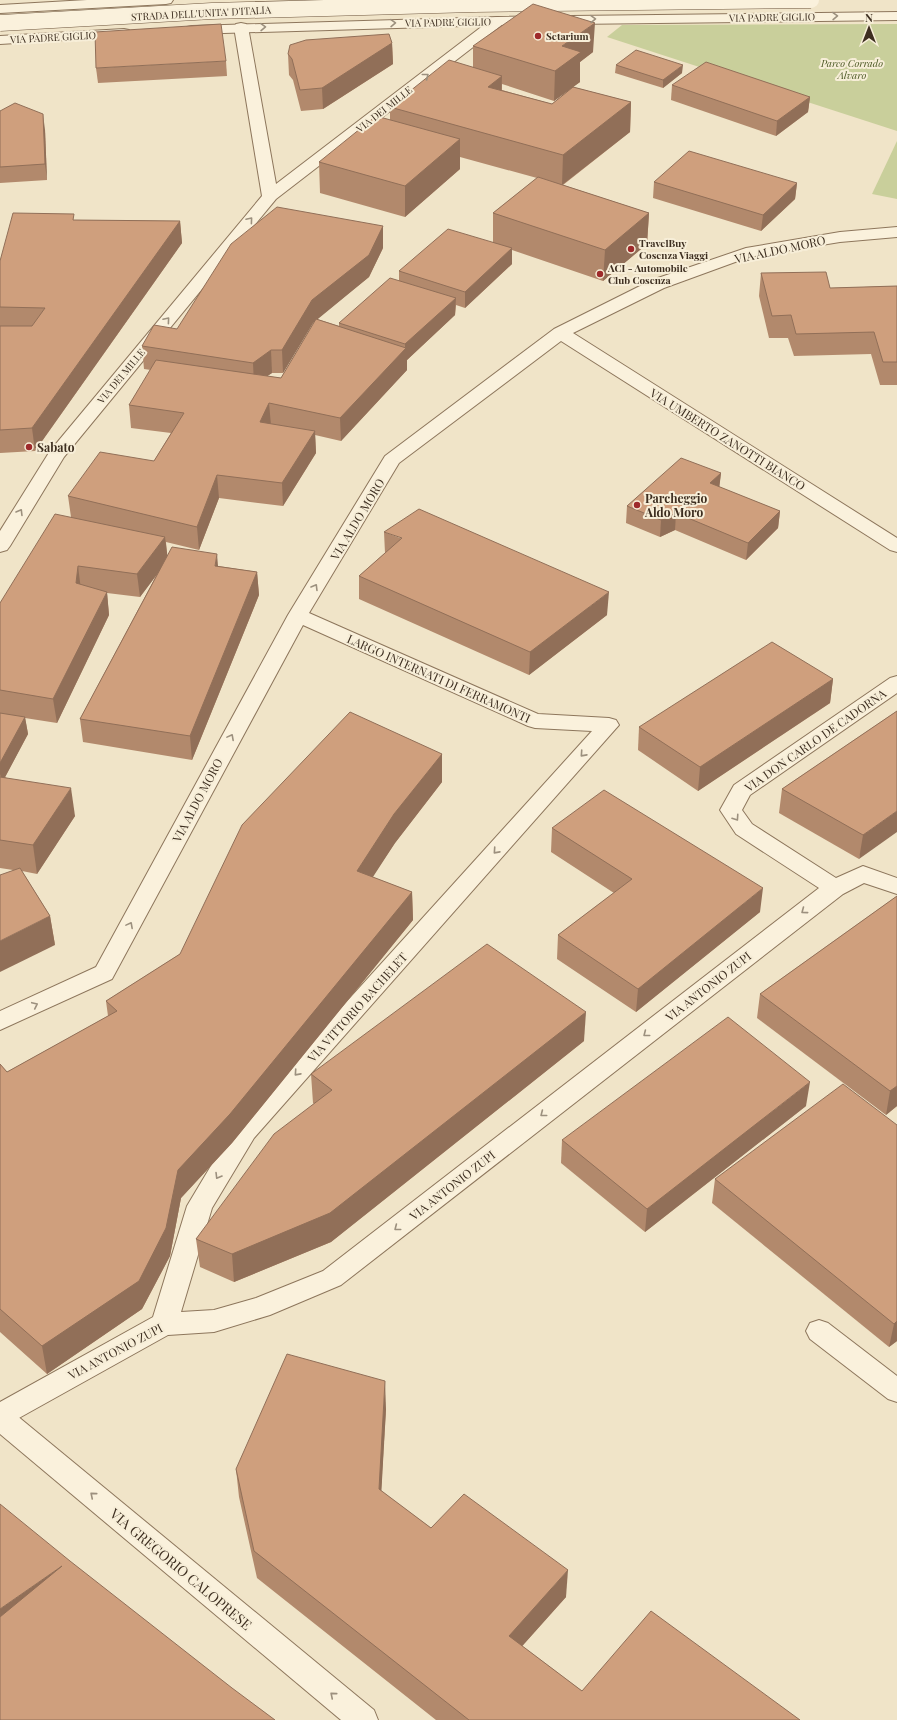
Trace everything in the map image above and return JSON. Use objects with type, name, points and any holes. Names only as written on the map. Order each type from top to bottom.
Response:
[{"type":"street","points":[[0,9],[28,4],[166,0]]},
{"type":"street","points":[[766,0],[770,17]]},
{"type":"street","name":"STRADA DELL'UNITA' D'ITALIA","points":[[0,23],[212,11],[474,4],[811,0]]},
{"type":"street","points":[[27,39],[28,4]]},
{"type":"street","name":"VIA PADRE GIGLIO","points":[[177,31],[240,27],[498,21],[897,16]]},
{"type":"street","name":"VIA DEI MILLE","points":[[0,546],[56,455],[270,196],[498,21]]},
{"type":"street","points":[[240,27],[270,196]]},
{"type":"street","name":"VIA PADRE GIGLIO","points":[[0,40],[138,33]]},
{"type":"street","name":"VIA ALDO MORO","points":[[0,1021],[104,973],[298,615],[392,460],[560,333],[658,284],[746,253],[840,237],[897,232]]},
{"type":"street","name":"VIA UMBERTO ZANOTTI BIANCO","points":[[560,333],[897,546]]},
{"type":"street","name":"LARGO INTERNATI DI FERRAMONTI","points":[[298,615],[534,720],[609,725]]},
{"type":"street","name":"VIA DON CARLO DE CADORNA","points":[[835,888],[744,829],[731,810],[742,790],[897,682]]},
{"type":"street","name":"VIA VITTORIO BACHELET","points":[[164,1324],[200,1206],[245,1131],[609,725]]},
{"type":"street","name":"VIA ANTONIO ZUPI","points":[[0,1417],[115,1350],[164,1324],[214,1320],[261,1306],[332,1278],[835,888],[863,874],[897,886]]},
{"type":"street","points":[[819,1331],[897,1391]]},
{"type":"street","name":"VIA GREGORIO CALOPRESE","points":[[0,1417],[363,1720]]},
{"type":"green space","name":"Parco Corrado Alvaro","points":[[897,24],[897,131],[607,37],[622,25]]},
{"type":"green space","points":[[897,141],[897,199],[872,194]]},
{"type":"building","points":[[533,4],[595,23],[562,46],[581,52],[555,71],[473,46]]},
{"type":"building","points":[[221,24],[226,61],[96,68],[95,32]]},
{"type":"building","points":[[389,34],[392,43],[322,88],[300,90],[292,59],[288,54],[290,45],[306,40]]},
{"type":"building","points":[[636,50],[683,65],[663,80],[616,65]]},
{"type":"building","points":[[449,60],[502,76],[488,87],[552,104],[573,87],[631,102],[563,155],[390,107]]},
{"type":"building","points":[[706,62],[810,97],[777,121],[672,85]]},
{"type":"building","points":[[15,103],[43,114],[45,164],[0,167],[0,111]]},
{"type":"building","points":[[376,116],[460,139],[405,186],[319,162]]},
{"type":"building","points":[[689,151],[797,183],[763,215],[654,182]]},
{"type":"building","points":[[538,177],[649,213],[605,250],[493,213]]},
{"type":"building","points":[[277,207],[383,226],[369,255],[312,300],[282,350],[271,350],[253,363],[142,346],[154,325],[177,329],[231,244]]},
{"type":"building","points":[[13,213],[74,214],[73,220],[180,221],[32,428],[0,430],[0,326],[32,326],[45,308],[0,307],[0,261]]},
{"type":"building","points":[[448,229],[512,248],[465,292],[399,271]]},
{"type":"building","points":[[826,272],[830,288],[897,286],[897,362],[883,362],[874,332],[796,334],[791,315],[772,316],[761,273]]},
{"type":"building","points":[[390,278],[456,298],[405,344],[339,323]]},
{"type":"building","points":[[316,319],[406,348],[340,418],[269,403],[260,422],[315,431],[282,483],[217,475],[197,527],[68,496],[100,452],[154,461],[184,413],[129,405],[156,360],[281,378]]},
{"type":"building","points":[[681,458],[721,473],[710,483],[780,511],[748,543],[676,513],[661,520],[627,506]]},
{"type":"building","points":[[419,509],[609,592],[530,652],[359,576],[402,538],[384,532]]},
{"type":"building","points":[[55,514],[165,537],[137,574],[78,566],[76,583],[107,592],[53,699],[0,690],[0,603]]},
{"type":"building","points":[[172,547],[217,554],[215,566],[257,572],[190,736],[80,719]]},
{"type":"building","points":[[772,642],[833,679],[700,767],[639,727]]},
{"type":"building","points":[[897,711],[897,811],[863,835],[782,789]]},
{"type":"building","points":[[350,712],[442,754],[394,814],[357,871],[412,892],[230,1114],[178,1170],[166,1228],[139,1281],[42,1346],[0,1309],[0,1064],[7,1072],[117,1011],[106,1001],[180,954],[242,825]]},
{"type":"building","points":[[0,713],[25,717],[0,763]]},
{"type":"building","points":[[0,777],[71,788],[33,845],[0,840]]},
{"type":"building","points":[[604,790],[763,888],[638,989],[558,935],[632,879],[552,828]]},
{"type":"building","points":[[20,868],[50,916],[0,941],[0,875]]},
{"type":"building","points":[[897,896],[897,1086],[890,1091],[760,994]]},
{"type":"building","points":[[487,944],[586,1012],[330,1213],[232,1254],[196,1239],[274,1134],[332,1090],[311,1074]]},
{"type":"building","points":[[728,1017],[810,1082],[647,1209],[562,1140]]},
{"type":"building","points":[[843,1084],[897,1125],[897,1321],[894,1324],[715,1179]]},
{"type":"building","points":[[287,1354],[385,1381],[379,1489],[431,1528],[464,1494],[568,1570],[509,1636],[582,1691],[651,1611],[800,1720],[469,1720],[254,1551],[236,1469]]},
{"type":"building","points":[[0,1504],[70,1561],[275,1720],[0,1720],[0,1617],[62,1566],[0,1609]]},
{"type":"place","name":"Setarium","points":[[538,36]]},
{"type":"place","name":"TravelBuy Cosenza Viaggi","points":[[631,249]]},
{"type":"place","name":"ACI - Automobile Club Cosenza","points":[[600,274]]},
{"type":"place","name":"Sabato","points":[[29,447]]},
{"type":"place","name":"Parcheggio Aldo Moro","points":[[637,505]]}]
